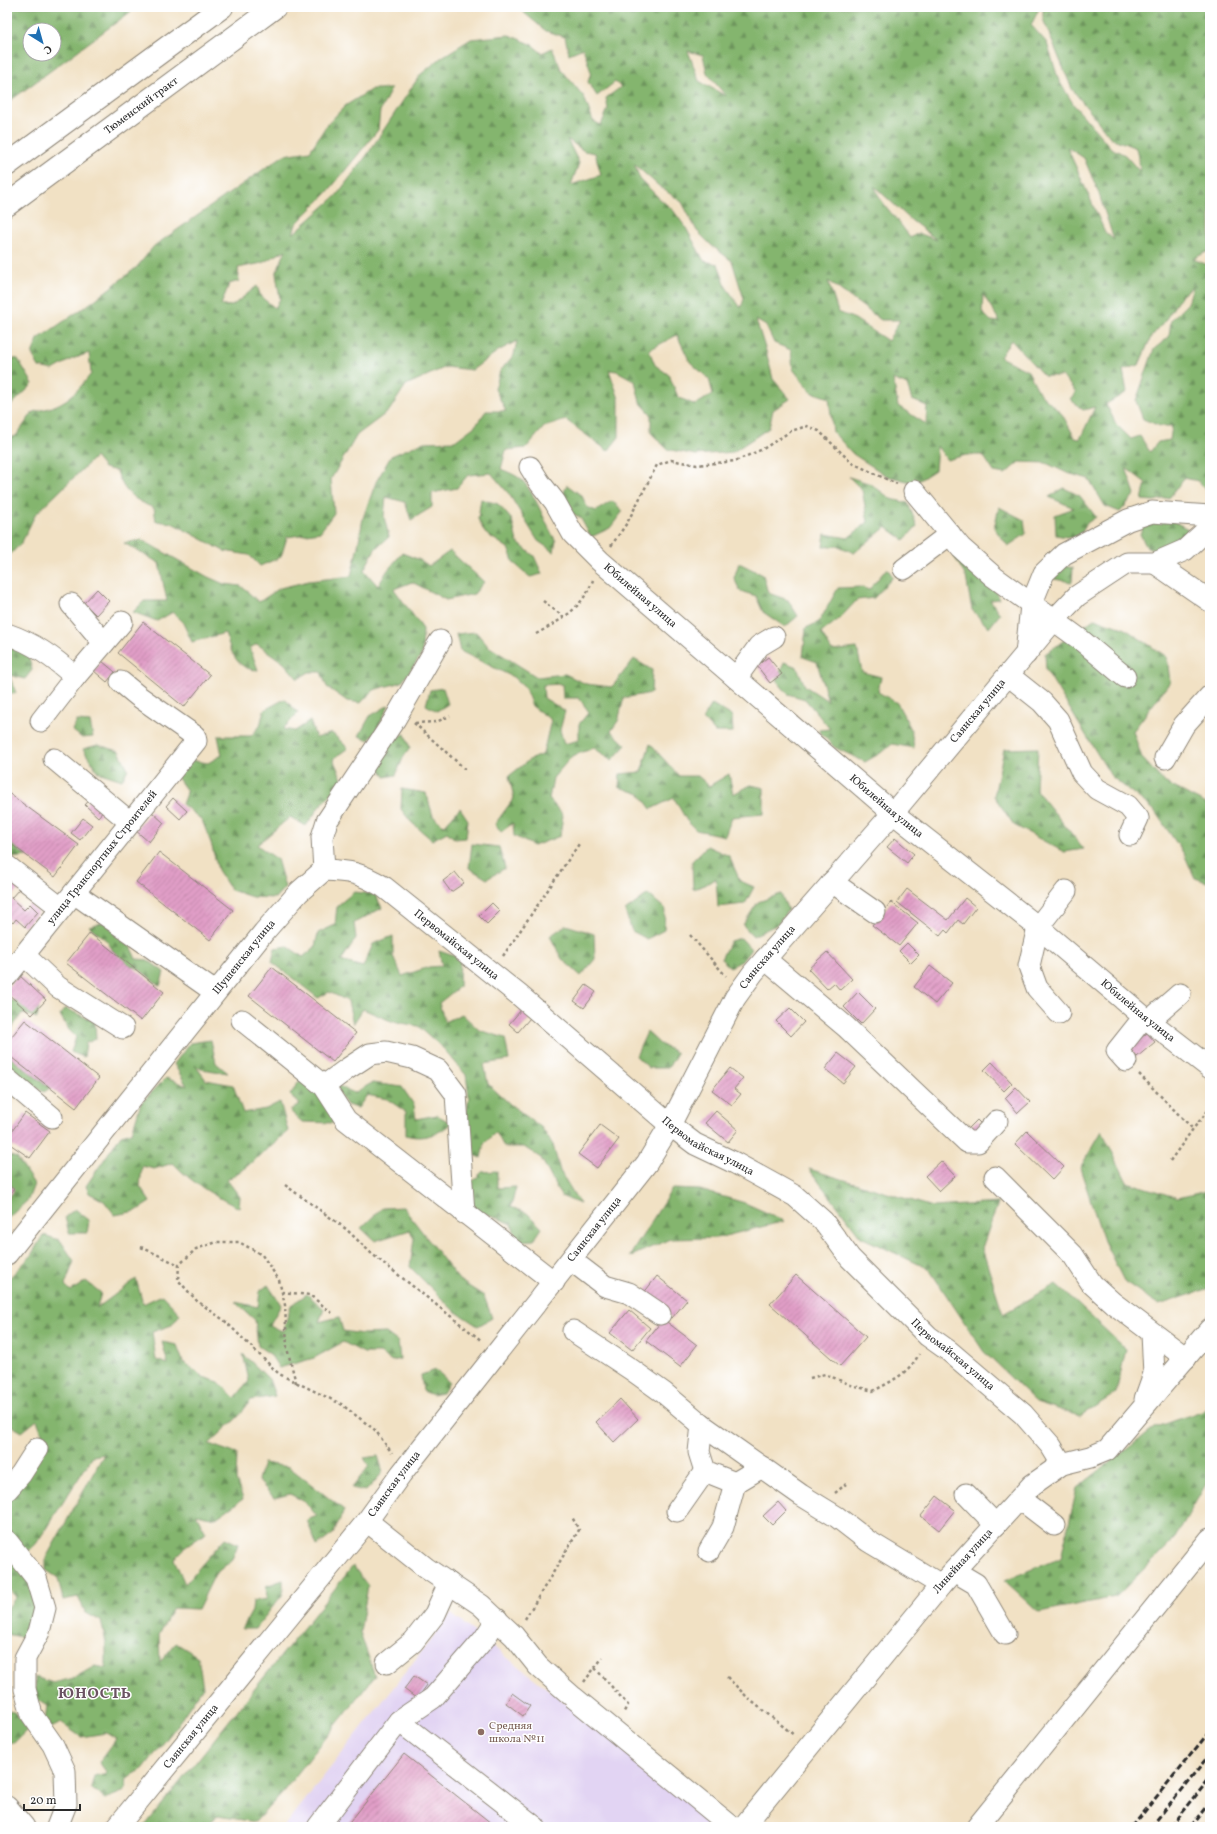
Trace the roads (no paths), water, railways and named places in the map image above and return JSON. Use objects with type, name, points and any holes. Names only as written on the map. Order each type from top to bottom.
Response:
[{"type":"main road","points":[[7,165],[222,7]]},
{"type":"main road","name":"Тюменский тракт","points":[[7,205],[275,7]]},
{"type":"street","name":"Юбилейная улица","points":[[530,467],[555,502],[572,534],[600,561],[893,813],[1038,927],[1147,1019],[1210,1068]]},
{"type":"street","points":[[914,491],[961,548],[994,577],[1053,621],[1082,640],[1125,677]]},
{"type":"street","points":[[1026,654],[1031,605],[1044,573],[1064,554],[1128,520],[1152,512],[1210,516]]},
{"type":"street","points":[[1155,563],[1185,550],[1210,527]]},
{"type":"street","points":[[904,569],[950,534]]},
{"type":"street","name":"Саянская улица","points":[[117,1827],[367,1521],[401,1474],[647,1163],[670,1125],[740,992],[765,959],[893,813],[1053,621],[1077,596],[1127,563],[1155,563]]},
{"type":"street","points":[[1155,563],[1210,601]]},
{"type":"street","points":[[72,604],[104,643]]},
{"type":"street","points":[[41,721],[75,677],[122,622]]},
{"type":"street","points":[[7,634],[26,641],[58,662],[75,677]]},
{"type":"street","points":[[736,678],[759,646],[774,637]]},
{"type":"street","points":[[324,870],[322,837],[327,820],[405,721],[440,641]]},
{"type":"street","points":[[1008,675],[1042,702],[1058,720],[1082,773],[1097,789],[1128,806],[1138,818],[1130,835]]},
{"type":"street","name":"улица Транспортных Строителей","points":[[7,976],[196,738],[121,682]]},
{"type":"street","points":[[1165,758],[1184,725],[1210,696]]},
{"type":"street","points":[[54,759],[130,822]]},
{"type":"street","points":[[7,866],[68,900],[215,992]]},
{"type":"street","name":"Первомайская улица","points":[[324,870],[344,871],[364,875],[384,887],[519,995],[670,1125],[695,1144],[735,1163],[795,1196],[823,1222],[850,1258],[928,1336],[949,1351],[1023,1414],[1051,1446],[1062,1464]]},
{"type":"street","name":"Шушенская улица","points":[[7,1254],[215,992],[299,892],[324,870]]},
{"type":"street","points":[[832,882],[875,912]]},
{"type":"street","points":[[1059,1013],[1037,988],[1029,966],[1038,927],[1066,891]]},
{"type":"street","points":[[24,955],[58,987],[124,1028]]},
{"type":"street","points":[[765,959],[846,1027],[967,1142],[978,1142],[998,1121]]},
{"type":"street","points":[[1126,1061],[1117,1051],[1147,1019],[1180,994]]},
{"type":"street","points":[[242,1020],[324,1086],[346,1120],[554,1282]]},
{"type":"street","points":[[324,1086],[347,1068],[370,1054],[386,1052],[412,1058],[438,1070],[456,1094],[464,1213]]},
{"type":"street","points":[[7,1079],[52,1117]]},
{"type":"street","points":[[995,1176],[1073,1255],[1092,1284],[1152,1334],[1186,1358]]},
{"type":"street","points":[[571,1260],[605,1286],[629,1293],[660,1314]]},
{"type":"street","name":"Линейная улица","points":[[743,1827],[947,1578],[1032,1485],[1062,1464],[1090,1457],[1107,1450],[1210,1329]]},
{"type":"street","points":[[573,1331],[632,1370],[664,1393],[702,1425],[801,1495],[837,1517],[868,1541],[947,1578],[976,1584],[1005,1634]]},
{"type":"street","points":[[1142,1409],[1154,1374],[1152,1334]]},
{"type":"street","points":[[702,1425],[699,1452],[705,1471]]},
{"type":"street","points":[[7,1490],[21,1474],[37,1449]]},
{"type":"street","points":[[709,1551],[723,1527],[735,1483],[762,1467]]},
{"type":"street","points":[[705,1471],[735,1483]]},
{"type":"street","points":[[677,1511],[705,1471]]},
{"type":"street","points":[[966,1494],[996,1525]]},
{"type":"street","points":[[1020,1499],[1054,1525]]},
{"type":"street","points":[[367,1521],[426,1568],[481,1605],[514,1636],[538,1666],[573,1697],[732,1827]]},
{"type":"street","points":[[977,1827],[1210,1539]]},
{"type":"street","points":[[7,1541],[36,1578],[44,1608],[39,1632],[16,1656],[32,1715],[53,1745],[64,1771],[66,1804],[57,1827]]},
{"type":"street","points":[[387,1663],[414,1642],[436,1614],[449,1583]]},
{"type":"street","points":[[318,1827],[399,1721],[433,1698],[484,1639],[497,1619]]},
{"type":"street","points":[[399,1721],[535,1827]]},
{"type":"street","points":[[7,1807],[24,1827]]},
{"type":"railway","points":[[1132,1827],[1210,1731]]},
{"type":"railway","points":[[1151,1827],[1210,1754]]},
{"type":"railway","points":[[1171,1827],[1210,1778]]},
{"type":"railway","points":[[1190,1827],[1210,1802]]},
{"type":"place","name":"Средняя школа №11","points":[[481,1732]]},
{"type":"district","name":"ЮНОСТЬ","points":[[95,1694]]}]
